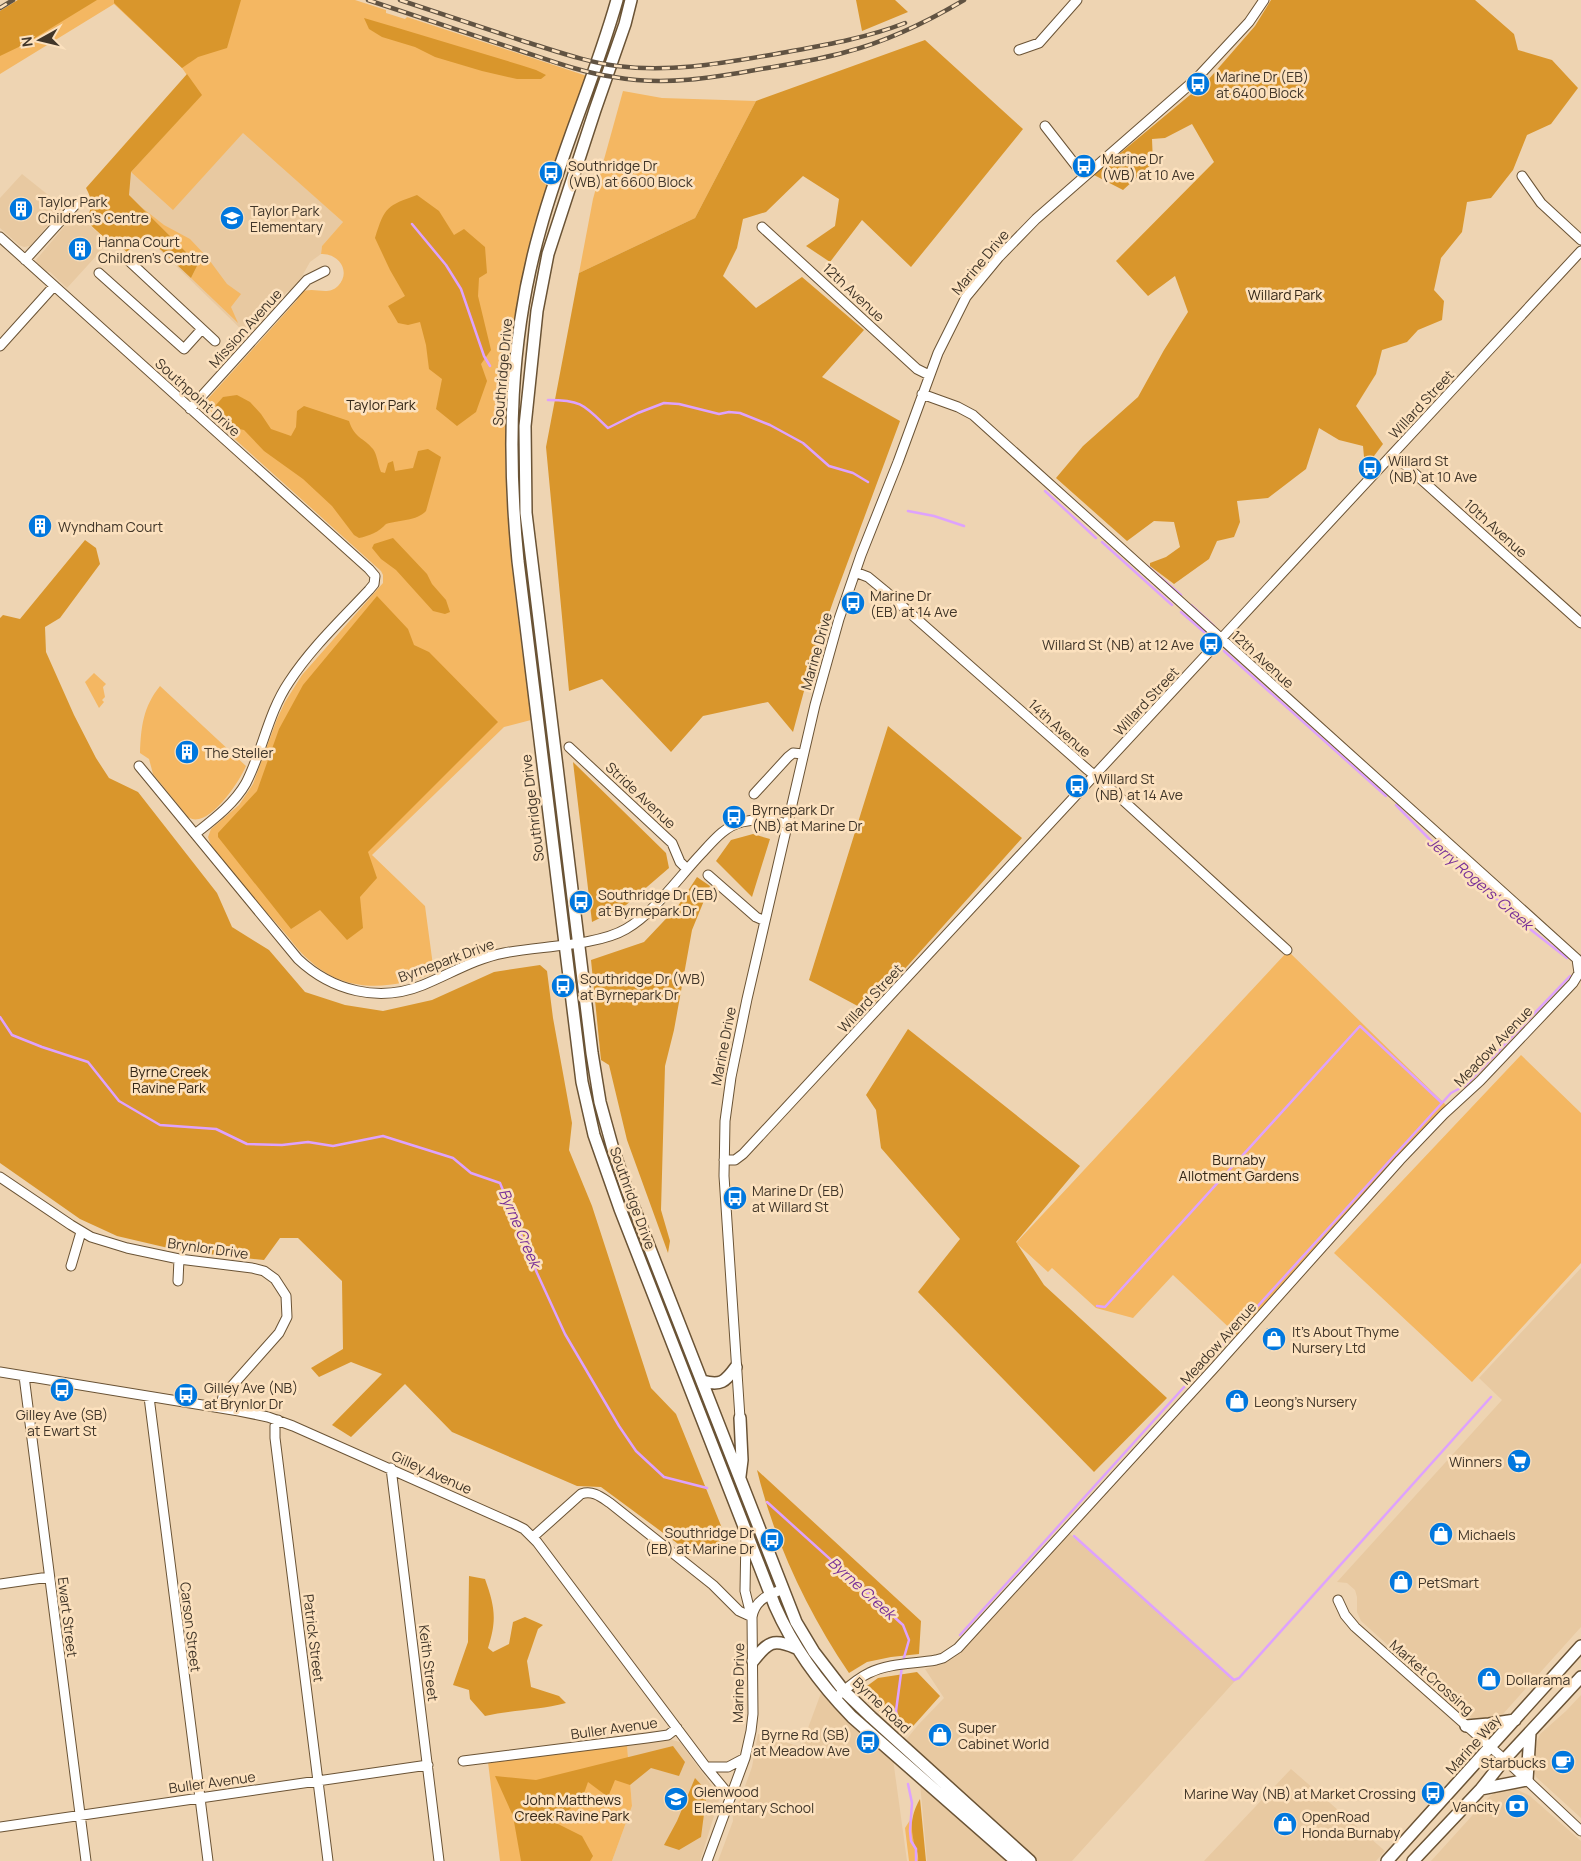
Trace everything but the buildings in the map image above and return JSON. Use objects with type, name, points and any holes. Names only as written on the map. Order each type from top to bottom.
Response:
[{"type":"main road","name":"Southridge Drive","points":[[617,0],[539,231],[521,318],[512,387],[513,510],[564,945],[582,1082],[594,1135],[620,1209],[771,1594]]},
{"type":"main road","name":"Southridge Drive","points":[[631,0],[626,24],[595,110],[548,254],[536,311],[524,426],[526,514],[578,942],[600,1102],[627,1190],[783,1589]]},
{"type":"main road","points":[[702,1381],[712,1384],[722,1382],[728,1378],[736,1367]]},
{"type":"main road","points":[[740,1418],[742,1460],[740,1478]]},
{"type":"main road","name":"Byrne Road","points":[[783,1589],[796,1622],[814,1652],[844,1690],[871,1718],[1030,1861]]},
{"type":"main road","name":"Byrne Road","points":[[771,1594],[796,1648],[834,1698],[852,1717],[1016,1861]]},
{"type":"main road","points":[[753,1661],[763,1649],[772,1643],[782,1642],[796,1648]]},
{"type":"main road","name":"Marine Way","points":[[1387,1861],[1581,1646]]},
{"type":"main road","points":[[1413,1861],[1481,1789],[1504,1760],[1581,1677]]},
{"type":"main road","points":[[1466,1726],[1515,1720]]},
{"type":"main road","points":[[1481,1789],[1527,1780],[1530,1734]]},
{"type":"street","points":[[1020,50],[1040,43],[1077,0]]},
{"type":"street","name":"Marine Drive","points":[[740,1418],[724,1160],[725,1122],[731,1077],[787,824],[825,666],[855,572],[902,453],[929,375],[951,324],[966,297],[999,257],[1024,231],[1196,79],[1249,22],[1264,0]]},
{"type":"street","points":[[1045,126],[1084,176]]},
{"type":"street","points":[[1522,176],[1541,203],[1581,240]]},
{"type":"street","points":[[25,260],[75,205]]},
{"type":"street","name":"12th Avenue","points":[[762,226],[917,369],[929,375]]},
{"type":"street","name":"Southpoint Drive","points":[[0,237],[369,569],[375,578],[370,590],[330,632],[290,680],[274,709],[251,770],[238,794],[221,812],[195,834]]},
{"type":"street","name":"Willard Street","points":[[724,1160],[735,1160],[743,1154],[1581,251]]},
{"type":"street","points":[[129,261],[215,341]]},
{"type":"street","name":"Mission Avenue","points":[[190,409],[307,280],[325,271]]},
{"type":"street","points":[[99,272],[184,349],[202,329]]},
{"type":"street","points":[[0,346],[54,286]]},
{"type":"street","name":"12th Avenue","points":[[922,394],[958,407],[973,415],[1221,640],[1579,957]]},
{"type":"street","name":"10th Avenue","points":[[1393,454],[1581,623]]},
{"type":"street","name":"14th Avenue","points":[[855,572],[868,577],[885,591],[1095,776],[1287,950]]},
{"type":"street","name":"Stride Avenue","points":[[569,747],[672,843],[680,862],[687,869]]},
{"type":"street","points":[[754,794],[788,757],[793,754],[804,754]]},
{"type":"street","name":"Byrnepark Drive","points":[[139,766],[298,959],[321,978],[345,988],[376,994],[402,991],[422,985],[492,956],[564,945],[625,930],[641,919],[714,839],[735,824],[762,819],[787,824]]},
{"type":"street","points":[[708,875],[756,917],[765,921]]},
{"type":"street","name":"Meadow Avenue","points":[[834,1698],[852,1683],[870,1672],[892,1666],[943,1658],[958,1648],[1400,1160],[1440,1118],[1480,1081],[1573,984],[1579,973],[1579,957]]},
{"type":"street","name":"Brynlor Drive","points":[[0,1178],[80,1232],[119,1246],[179,1260],[258,1269],[275,1279],[286,1296],[288,1310],[282,1328],[223,1396],[221,1408]]},
{"type":"street","points":[[71,1266],[80,1232]]},
{"type":"street","points":[[178,1281],[179,1260]]},
{"type":"street","name":"Gilley Avenue","points":[[0,1372],[221,1408],[278,1420],[391,1468],[514,1524],[532,1537],[730,1796]]},
{"type":"street","name":"Ewart Street","points":[[24,1376],[86,1861]]},
{"type":"street","name":"Carson Street","points":[[149,1396],[208,1861]]},
{"type":"street","name":"Patrick Street","points":[[278,1420],[274,1426],[275,1438],[328,1861]]},
{"type":"street","name":"Keith Street","points":[[391,1468],[439,1861]]},
{"type":"street","points":[[532,1537],[581,1494],[591,1493],[610,1503],[706,1579],[738,1611],[752,1617],[754,1607],[760,1600],[783,1589]]},
{"type":"street","name":"Marine Drive","points":[[707,1861],[745,1758],[753,1714],[752,1617],[745,1591],[746,1532]]},
{"type":"street","points":[[0,1584],[49,1577]]},
{"type":"street","name":"Market Crossing","points":[[1338,1600],[1344,1615],[1355,1627],[1527,1780],[1581,1831]]},
{"type":"street","name":"Buller Avenue","points":[[463,1761],[668,1735],[677,1728]]},
{"type":"street","points":[[706,1767],[728,1767],[745,1758]]},
{"type":"street","name":"Buller Avenue","points":[[0,1827],[428,1765]]},
{"type":"shaded area","name":"Taylor Park Elementary","points":[[202,95],[343,222],[322,246],[321,254],[310,262],[297,285],[287,292],[248,336],[105,197]]},
{"type":"shaded area","points":[[22,174],[62,206],[60,211],[30,246],[24,247],[19,245],[0,228],[0,198]]},
{"type":"shaded area","points":[[81,218],[109,242],[67,288],[50,272],[44,271],[36,260],[69,221]]},
{"type":"shaded area","points":[[1581,1268],[1581,1627],[1503,1714],[1496,1718],[1478,1721],[1466,1715],[1361,1621],[1357,1612],[1355,1590],[1347,1583],[1337,1582],[1502,1400],[1479,1378]]},
{"type":"shaded area","points":[[1069,1533],[1235,1681],[1072,1861],[1038,1861],[905,1741],[944,1698],[925,1669],[943,1664],[955,1657]]},
{"type":"shaded area","points":[[821,1693],[850,1723],[893,1759],[907,1861],[718,1861],[733,1821],[732,1808],[740,1800],[752,1767],[758,1734],[801,1747]]},
{"type":"shaded area","points":[[1581,1695],[1581,1818],[1536,1777],[1532,1755],[1540,1734]]},
{"type":"shaded area","name":"Glenwood Elementary School","points":[[672,1740],[680,1742],[719,1796],[700,1861],[612,1861],[632,1806],[627,1745]]},
{"type":"shaded area","points":[[1291,1769],[1385,1851],[1376,1861],[1204,1861]]},
{"type":"shaded area","points":[[920,1783],[1006,1861],[927,1861]]},
{"type":"shaded area","points":[[1514,1788],[1530,1796],[1581,1841],[1581,1861],[1431,1861],[1490,1796],[1498,1790]]},
{"type":"green space","name":"Taylor Park","points":[[18,0],[355,0],[386,10],[386,13],[405,19],[407,17],[587,76],[512,349],[506,417],[505,452],[508,515],[513,574],[531,720],[504,727],[372,855],[425,906],[434,973],[401,983],[369,986],[353,984],[323,971],[302,954],[227,867],[215,852],[208,837],[211,829],[239,805],[253,784],[277,719],[302,675],[383,583],[381,571],[207,414],[204,408],[205,402],[297,300],[300,293],[310,290],[329,291],[338,286],[344,275],[341,264],[333,256],[321,254],[322,246],[343,222],[243,133],[173,210],[131,172],[201,95],[182,68],[114,4],[0,74],[0,11]]},
{"type":"green space","points":[[18,0],[97,0],[25,44],[0,56],[0,11]]},
{"type":"green space","points":[[114,0],[241,0],[227,48],[198,57],[182,68],[114,3]]},
{"type":"green space","points":[[856,0],[895,0],[908,12],[862,31]]},
{"type":"green space","name":"Willard Park","points":[[1271,0],[1475,0],[1514,34],[1518,50],[1552,60],[1578,88],[1551,124],[1527,135],[1513,170],[1491,198],[1467,202],[1462,232],[1441,258],[1434,290],[1444,301],[1442,320],[1418,330],[1407,342],[1382,350],[1376,374],[1356,406],[1383,444],[1365,468],[1363,446],[1339,440],[1319,428],[1306,469],[1268,498],[1237,501],[1240,522],[1234,537],[1217,541],[1209,559],[1174,584],[1150,566],[1150,563],[1166,557],[1180,547],[1174,522],[1154,521],[1127,541],[1056,478],[1083,446],[1138,397],[1188,312],[1175,276],[1148,296],[1116,261],[1214,162],[1192,124],[1165,138],[1152,139],[1153,163],[1123,190],[1094,175],[1208,80],[1255,26]]},
{"type":"green space","points":[[364,18],[536,70],[546,75],[541,79],[517,79],[435,57],[415,47],[382,37],[369,29]]},
{"type":"green space","points":[[925,40],[1023,129],[911,267],[862,220],[830,262],[806,246],[835,226],[839,199],[803,176],[766,212],[743,219],[737,248],[723,276],[756,308],[802,277],[864,330],[822,377],[900,421],[811,665],[793,732],[768,702],[703,716],[671,752],[602,679],[569,691],[546,447],[579,273],[695,218],[756,101]]},
{"type":"green space","points":[[187,74],[202,95],[131,172],[129,195],[198,264],[191,278],[145,235],[127,252],[112,240],[109,242],[85,220],[90,212],[91,204],[86,188]]},
{"type":"green space","points":[[623,91],[662,98],[756,101],[695,218],[579,273],[593,199]]},
{"type":"green space","points":[[417,195],[439,211],[454,235],[464,229],[485,247],[487,273],[479,278],[478,296],[491,350],[481,364],[487,381],[476,412],[457,426],[436,409],[442,379],[429,369],[426,345],[420,322],[408,325],[398,323],[388,306],[405,296],[375,238],[388,209],[399,202]]},
{"type":"green space","points":[[141,207],[164,225],[190,239],[207,257],[227,284],[241,294],[231,307],[238,323],[191,278],[198,264]]},
{"type":"green space","points":[[237,395],[250,402],[271,429],[291,436],[296,427],[297,411],[304,406],[349,421],[357,435],[374,451],[381,472],[385,473],[388,463],[393,461],[395,471],[413,468],[418,451],[428,449],[441,457],[426,511],[418,517],[386,524],[366,536],[359,538],[354,535],[332,506],[303,479],[264,451],[244,430],[235,428],[220,420],[216,405],[223,397]]},
{"type":"green space","points":[[393,538],[427,574],[432,584],[446,600],[450,612],[445,614],[433,611],[396,570],[381,559],[372,548],[374,544]]},
{"type":"green space","name":"Byrne Creek Ravine Park","points":[[85,540],[96,548],[100,564],[60,618],[45,627],[46,652],[74,715],[96,758],[109,778],[138,792],[217,893],[232,927],[269,950],[305,992],[345,1005],[383,1011],[432,1000],[494,972],[540,965],[547,971],[553,1018],[572,1123],[569,1150],[592,1206],[651,1388],[676,1414],[728,1543],[689,1552],[601,1487],[577,1486],[452,1432],[405,1384],[351,1437],[332,1425],[382,1374],[351,1362],[319,1377],[311,1368],[343,1349],[342,1281],[298,1238],[280,1238],[264,1260],[181,1251],[117,1236],[80,1219],[0,1163],[0,618],[3,615],[20,619]]},
{"type":"green space","points":[[377,596],[408,629],[414,645],[429,652],[498,722],[368,852],[377,878],[360,897],[363,928],[347,940],[320,910],[291,929],[218,837],[218,833],[257,791],[279,729],[303,685]]},
{"type":"green space","points":[[94,673],[106,684],[103,687],[105,697],[102,700],[104,702],[99,708],[85,682]]},
{"type":"green space","name":"The Steller","points":[[160,686],[246,766],[222,802],[204,817],[196,819],[188,817],[153,774],[149,759],[140,753],[146,710]]},
{"type":"green space","points":[[888,726],[1022,838],[867,1011],[809,980]]},
{"type":"green space","points":[[573,762],[666,853],[669,868],[626,905],[592,922]]},
{"type":"green space","points":[[753,834],[770,839],[752,897],[716,861],[731,840]]},
{"type":"green space","points":[[697,877],[710,886],[692,930],[674,1030],[665,1066],[661,1210],[670,1241],[668,1253],[627,1140],[609,1065],[601,1060],[591,960],[644,942],[678,906]]},
{"type":"green space","name":"Burnaby Allotment Gardens","points":[[1288,951],[1446,1105],[1237,1335],[1173,1275],[1133,1318],[1096,1308],[1052,1268],[1048,1272],[1016,1243]]},
{"type":"green space","points":[[908,1029],[1080,1166],[1016,1242],[1044,1285],[1167,1398],[1094,1472],[918,1292],[960,1239],[881,1148],[876,1110],[866,1095]]},
{"type":"green space","points":[[1521,1055],[1581,1113],[1581,1263],[1472,1382],[1334,1253]]},
{"type":"green space","points":[[757,1470],[921,1621],[919,1654],[867,1662],[849,1673],[819,1625],[794,1576],[773,1524]]},
{"type":"green space","points":[[469,1576],[485,1579],[494,1614],[493,1629],[488,1648],[493,1652],[509,1644],[513,1622],[525,1617],[543,1625],[538,1629],[527,1661],[531,1687],[559,1696],[566,1703],[485,1716],[470,1699],[469,1690],[453,1685],[468,1642]]},
{"type":"green space","points":[[917,1672],[940,1696],[906,1734],[864,1697],[867,1686],[878,1678]]},
{"type":"green space","name":"John Matthews Creek Ravine Park","points":[[627,1745],[632,1806],[612,1861],[500,1861],[488,1762]]},
{"type":"green space","points":[[673,1746],[685,1762],[679,1776],[651,1768],[630,1785],[615,1780],[608,1797],[588,1782],[583,1796],[556,1823],[582,1836],[593,1856],[590,1861],[521,1861],[513,1816],[495,1776],[536,1780]]},
{"type":"green space","points":[[695,1778],[707,1791],[701,1837],[679,1850],[664,1845],[677,1821]]},
{"type":"green space","points":[[920,1799],[926,1861],[918,1861],[912,1833],[913,1817]]},
{"type":"green space","points":[[912,1817],[913,1839],[917,1848],[918,1861],[909,1861],[905,1828]]},
{"type":"waterway","name":"Jerry Rogers' Creek","points":[[412,224],[446,265],[461,289],[484,356],[490,366]]},
{"type":"waterway","name":"Jerry Rogers' Creek","points":[[548,400],[568,401],[582,405],[608,428],[664,403],[679,404],[719,414],[729,412],[740,413],[770,425],[803,443],[829,466],[853,473],[868,482]]},
{"type":"waterway","name":"Jerry Rogers' Creek","points":[[1045,491],[1096,538]]},
{"type":"waterway","name":"Jerry Rogers' Creek","points":[[908,511],[934,516],[964,526]]},
{"type":"waterway","name":"Jerry Rogers' Creek","points":[[1102,542],[1172,605]]},
{"type":"waterway","points":[[1147,566],[1181,595]]},
{"type":"waterway","points":[[1191,605],[1214,626]]},
{"type":"waterway","name":"Jerry Rogers' Creek","points":[[1181,612],[1211,638]]},
{"type":"waterway","name":"Jerry Rogers' Creek","points":[[1224,651],[1386,796]]},
{"type":"waterway","name":"Jerry Rogers' Creek","points":[[1396,805],[1450,860],[1478,881],[1521,922],[1567,958]]},
{"type":"waterway","points":[[1189,1382],[1451,1093],[1466,1085],[1570,976]]},
{"type":"waterway","name":"Byrne Creek","points":[[0,1017],[12,1035],[88,1062],[119,1101],[160,1125],[216,1129],[247,1144],[282,1145],[308,1142],[333,1146],[383,1136],[453,1158],[471,1173],[500,1183],[537,1273],[565,1334],[619,1426],[636,1451],[664,1477],[707,1488]]},
{"type":"waterway","points":[[1097,1306],[1105,1307],[1360,1026],[1441,1102]]},
{"type":"waterway","points":[[960,1635],[1185,1386]]},
{"type":"waterway","points":[[1074,1536],[1234,1680],[1239,1678],[1491,1397]]},
{"type":"waterway","name":"Byrne Creek","points":[[767,1502],[903,1625],[909,1640],[903,1661]]},
{"type":"waterway","name":"Byrne Creek","points":[[899,1725],[896,1711],[902,1666]]},
{"type":"waterway","name":"Byrne Creek","points":[[908,1784],[912,1803],[911,1841],[916,1849],[916,1861]]},
{"type":"railway","points":[[0,8],[13,0]]},
{"type":"railway","points":[[368,0],[575,69],[601,75],[651,81],[688,80],[724,75],[835,55],[892,37],[964,0]]},
{"type":"railway","points":[[400,0],[571,56],[594,62],[637,68],[677,68],[717,64],[809,48],[874,33],[905,23]]},
{"type":"place","name":"Marine Dr (EB) at 6400 Block","points":[[1198,84]]},
{"type":"place","name":"Marine Dr (WB) at 10 Ave","points":[[1084,166]]},
{"type":"place","name":"Southridge Dr (WB) at 6600 Block","points":[[551,173]]},
{"type":"place","name":"Taylor Park Children's Centre","points":[[21,209]]},
{"type":"place","name":"Taylor Park Elementary","points":[[232,218]]},
{"type":"place","name":"Hanna Court Children's Centre","points":[[80,249]]},
{"type":"place","name":"Willard St (NB) at 10 Ave","points":[[1370,468]]},
{"type":"place","name":"Wyndham Court","points":[[40,526]]},
{"type":"place","name":"Marine Dr (EB) at 14 Ave","points":[[853,603]]},
{"type":"place","name":"Willard St (NB) at 12 Ave","points":[[1211,644]]},
{"type":"place","name":"The Steller","points":[[187,752]]},
{"type":"place","name":"Willard St (NB) at 14 Ave","points":[[1077,786]]},
{"type":"place","name":"Byrnepark Dr (NB) at Marine Dr","points":[[734,817]]},
{"type":"place","name":"Southridge Dr (EB) at Byrnepark Dr","points":[[581,902]]},
{"type":"place","name":"Southridge Dr (WB) at Byrnepark Dr","points":[[563,986]]},
{"type":"place","name":"Marine Dr (EB) at Willard St","points":[[735,1198]]},
{"type":"place","name":"It’s About Thyme Nursery Ltd","points":[[1274,1339]]},
{"type":"place","name":"Gilley Ave (SB) at Ewart St","points":[[62,1390]]},
{"type":"place","name":"Gilley Ave (NB) at Brynlor Dr","points":[[186,1395]]},
{"type":"place","name":"Leong's Nursery","points":[[1237,1401]]},
{"type":"place","name":"Winners","points":[[1519,1461]]},
{"type":"place","name":"Michaels","points":[[1441,1534]]},
{"type":"place","name":"Southridge Dr (EB) at Marine Dr","points":[[772,1540]]},
{"type":"place","name":"PetSmart","points":[[1401,1582]]},
{"type":"place","name":"Dollarama","points":[[1489,1679]]},
{"type":"place","name":"Super Cabinet World","points":[[940,1735]]},
{"type":"place","name":"Byrne Rd (SB) at Meadow Ave","points":[[868,1742]]},
{"type":"place","name":"Starbucks","points":[[1563,1762]]},
{"type":"place","name":"Marine Way (NB) at Market Crossing","points":[[1433,1793]]},
{"type":"place","name":"Glenwood Elementary School","points":[[676,1799]]},
{"type":"place","name":"Vancity","points":[[1517,1806]]},
{"type":"place","name":"OpenRoad Honda Burnaby","points":[[1285,1824]]}]
